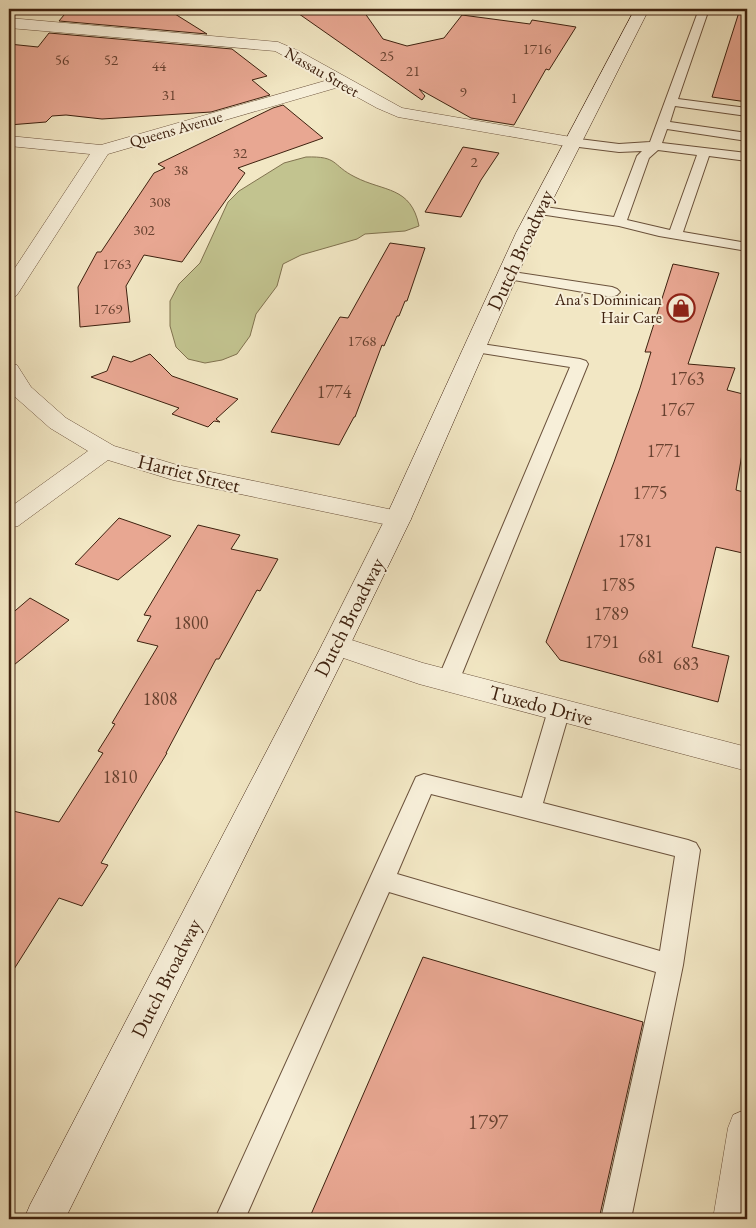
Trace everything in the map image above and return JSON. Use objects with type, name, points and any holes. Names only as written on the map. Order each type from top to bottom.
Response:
[{"type":"street","name":"Dutch Broadway","points":[[44,1219],[336,646],[398,519],[538,210],[642,9]]},
{"type":"street","name":"Nassau Street","points":[[9,23],[278,47],[298,55],[371,101],[398,112],[572,142]]},
{"type":"street","name":"Queens Avenue","points":[[9,141],[102,150],[340,82]]},
{"type":"street","points":[[9,292],[102,150]]},
{"type":"street","name":"Harriet Street","points":[[9,370],[22,391],[58,423],[105,451],[172,472],[398,519]]},
{"type":"street","points":[[9,520],[105,451]]},
{"type":"street","name":"Tuxedo Drive","points":[[336,646],[448,681],[747,759]]},
{"type":"street","points":[[733,1219],[747,1128]]},
{"type":"lane","points":[[619,222],[643,156],[655,146],[704,9]]},
{"type":"lane","points":[[671,102],[747,112]]},
{"type":"lane","points":[[663,125],[747,137]]},
{"type":"lane","points":[[572,142],[619,148],[655,146],[747,157]]},
{"type":"lane","points":[[675,235],[704,152]]},
{"type":"lane","points":[[538,210],[619,222],[675,235],[747,244]]},
{"type":"lane","points":[[508,275],[612,292]]},
{"type":"lane","points":[[448,681],[580,364],[475,348]]},
{"type":"lane","points":[[530,809],[560,710]]},
{"type":"lane","points":[[230,1219],[424,783],[688,850],[670,966],[616,1219]]},
{"type":"lane","points":[[382,880],[670,966]]},
{"type":"green space","points":[[306,157],[330,160],[355,177],[395,192],[410,204],[419,226],[405,231],[365,234],[357,239],[301,255],[283,264],[277,286],[256,314],[250,336],[237,354],[222,360],[205,363],[188,359],[176,347],[170,326],[170,301],[179,284],[200,263],[228,202],[239,191],[284,163]]},
{"type":"building","points":[[69,9],[167,9],[207,34],[59,21]]},
{"type":"building","points":[[292,9],[362,9],[383,39],[407,46],[444,38],[462,15],[530,24],[532,20],[576,27],[549,70],[546,69],[514,125],[471,118],[419,89],[425,96],[422,100]]},
{"type":"building","points":[[740,9],[747,9],[747,102],[712,97]]},
{"type":"building","points":[[49,33],[232,49],[267,76],[252,80],[270,95],[211,112],[102,119],[66,115],[52,116],[46,122],[9,125],[9,44],[38,47]]},
{"type":"building","points":[[283,105],[323,138],[238,168],[245,173],[182,262],[144,255],[126,286],[130,322],[80,327],[78,287],[97,252],[101,252],[154,173],[165,168],[158,164],[273,108]]},
{"type":"building","points":[[463,147],[499,153],[481,180],[461,217],[425,212]]},
{"type":"building","points":[[390,243],[425,248],[407,301],[405,301],[399,316],[397,316],[384,346],[382,345],[355,417],[339,445],[271,432],[340,317],[348,318]]},
{"type":"building","points":[[673,264],[719,273],[688,364],[735,368],[727,390],[747,395],[747,424],[736,490],[747,493],[747,554],[716,547],[692,647],[729,656],[718,702],[560,660],[546,642],[640,388],[651,352],[645,352]]},
{"type":"building","points":[[150,354],[172,376],[238,399],[216,419],[220,422],[214,421],[208,427],[172,414],[179,408],[91,377],[107,371],[113,356],[131,362]]},
{"type":"building","points":[[119,518],[171,536],[118,580],[75,564]]},
{"type":"building","points":[[198,525],[240,535],[231,549],[278,559],[260,591],[257,590],[219,659],[216,659],[167,753],[101,863],[108,865],[82,906],[59,898],[9,977],[9,810],[59,822],[103,753],[98,751],[115,724],[112,723],[158,646],[137,641],[151,616],[144,615]]},
{"type":"building","points":[[30,598],[69,620],[9,669],[9,616]]},
{"type":"building","points":[[423,957],[643,1022],[599,1219],[309,1219]]},
{"type":"place","name":"Ana's Dominican Hair Care","points":[[681,308]]}]
